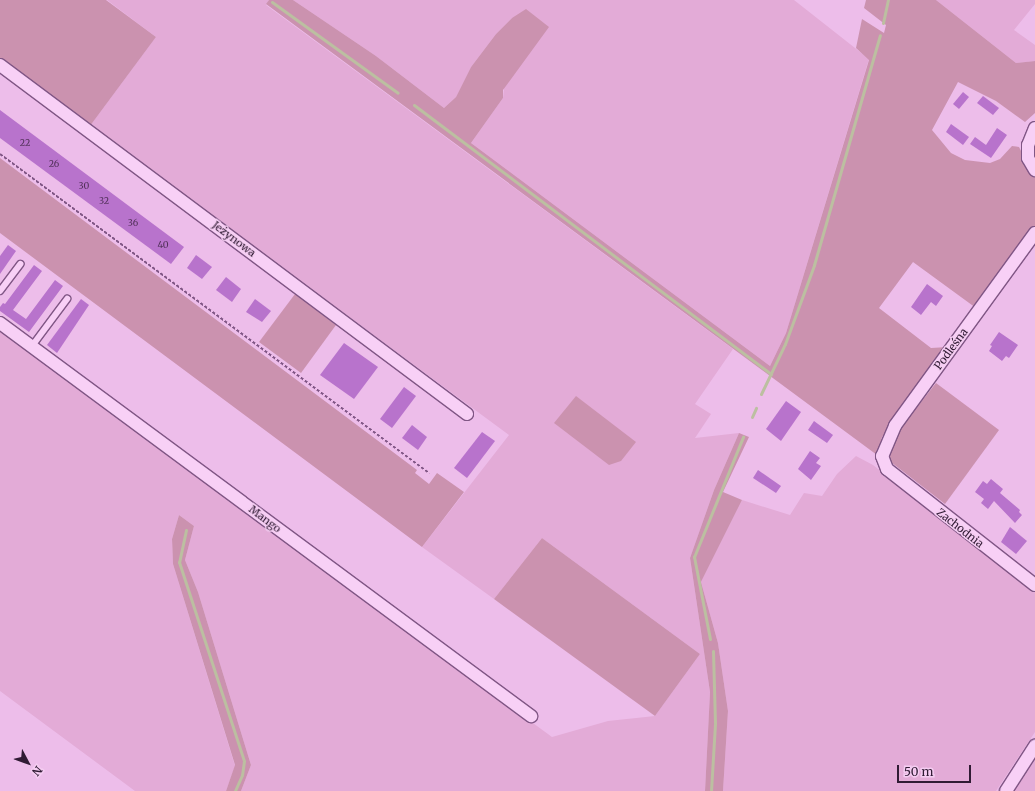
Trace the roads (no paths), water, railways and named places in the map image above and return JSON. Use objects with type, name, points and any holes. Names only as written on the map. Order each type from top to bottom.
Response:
[{"type":"street","name":"Jeżynowa","points":[[0,65],[467,414]]},
{"type":"street","points":[[1035,128],[1028,145],[1028,158],[1035,170]]},
{"type":"street","name":"Podleśna","points":[[887,469],[882,456],[894,426],[1035,233]]},
{"type":"street","name":"Mango","points":[[0,323],[531,716]]},
{"type":"street","name":"Zachodnia","points":[[887,469],[1035,585]]},
{"type":"street","points":[[1006,791],[1035,746]]},
{"type":"lane","points":[[0,291],[20,264]]},
{"type":"lane","points":[[32,346],[67,299]]},
{"type":"waterway","points":[[883,23],[888,0]]},
{"type":"waterway","points":[[272,2],[398,93]]},
{"type":"waterway","points":[[761,394],[785,344],[814,265],[880,35]]},
{"type":"waterway","points":[[414,105],[771,374]]},
{"type":"waterway","points":[[752,417],[756,408]]},
{"type":"waterway","points":[[710,639],[694,557],[743,437]]},
{"type":"waterway","points":[[186,530],[179,562],[244,761],[242,775],[235,791]]},
{"type":"waterway","points":[[711,791],[715,723],[713,651]]}]
